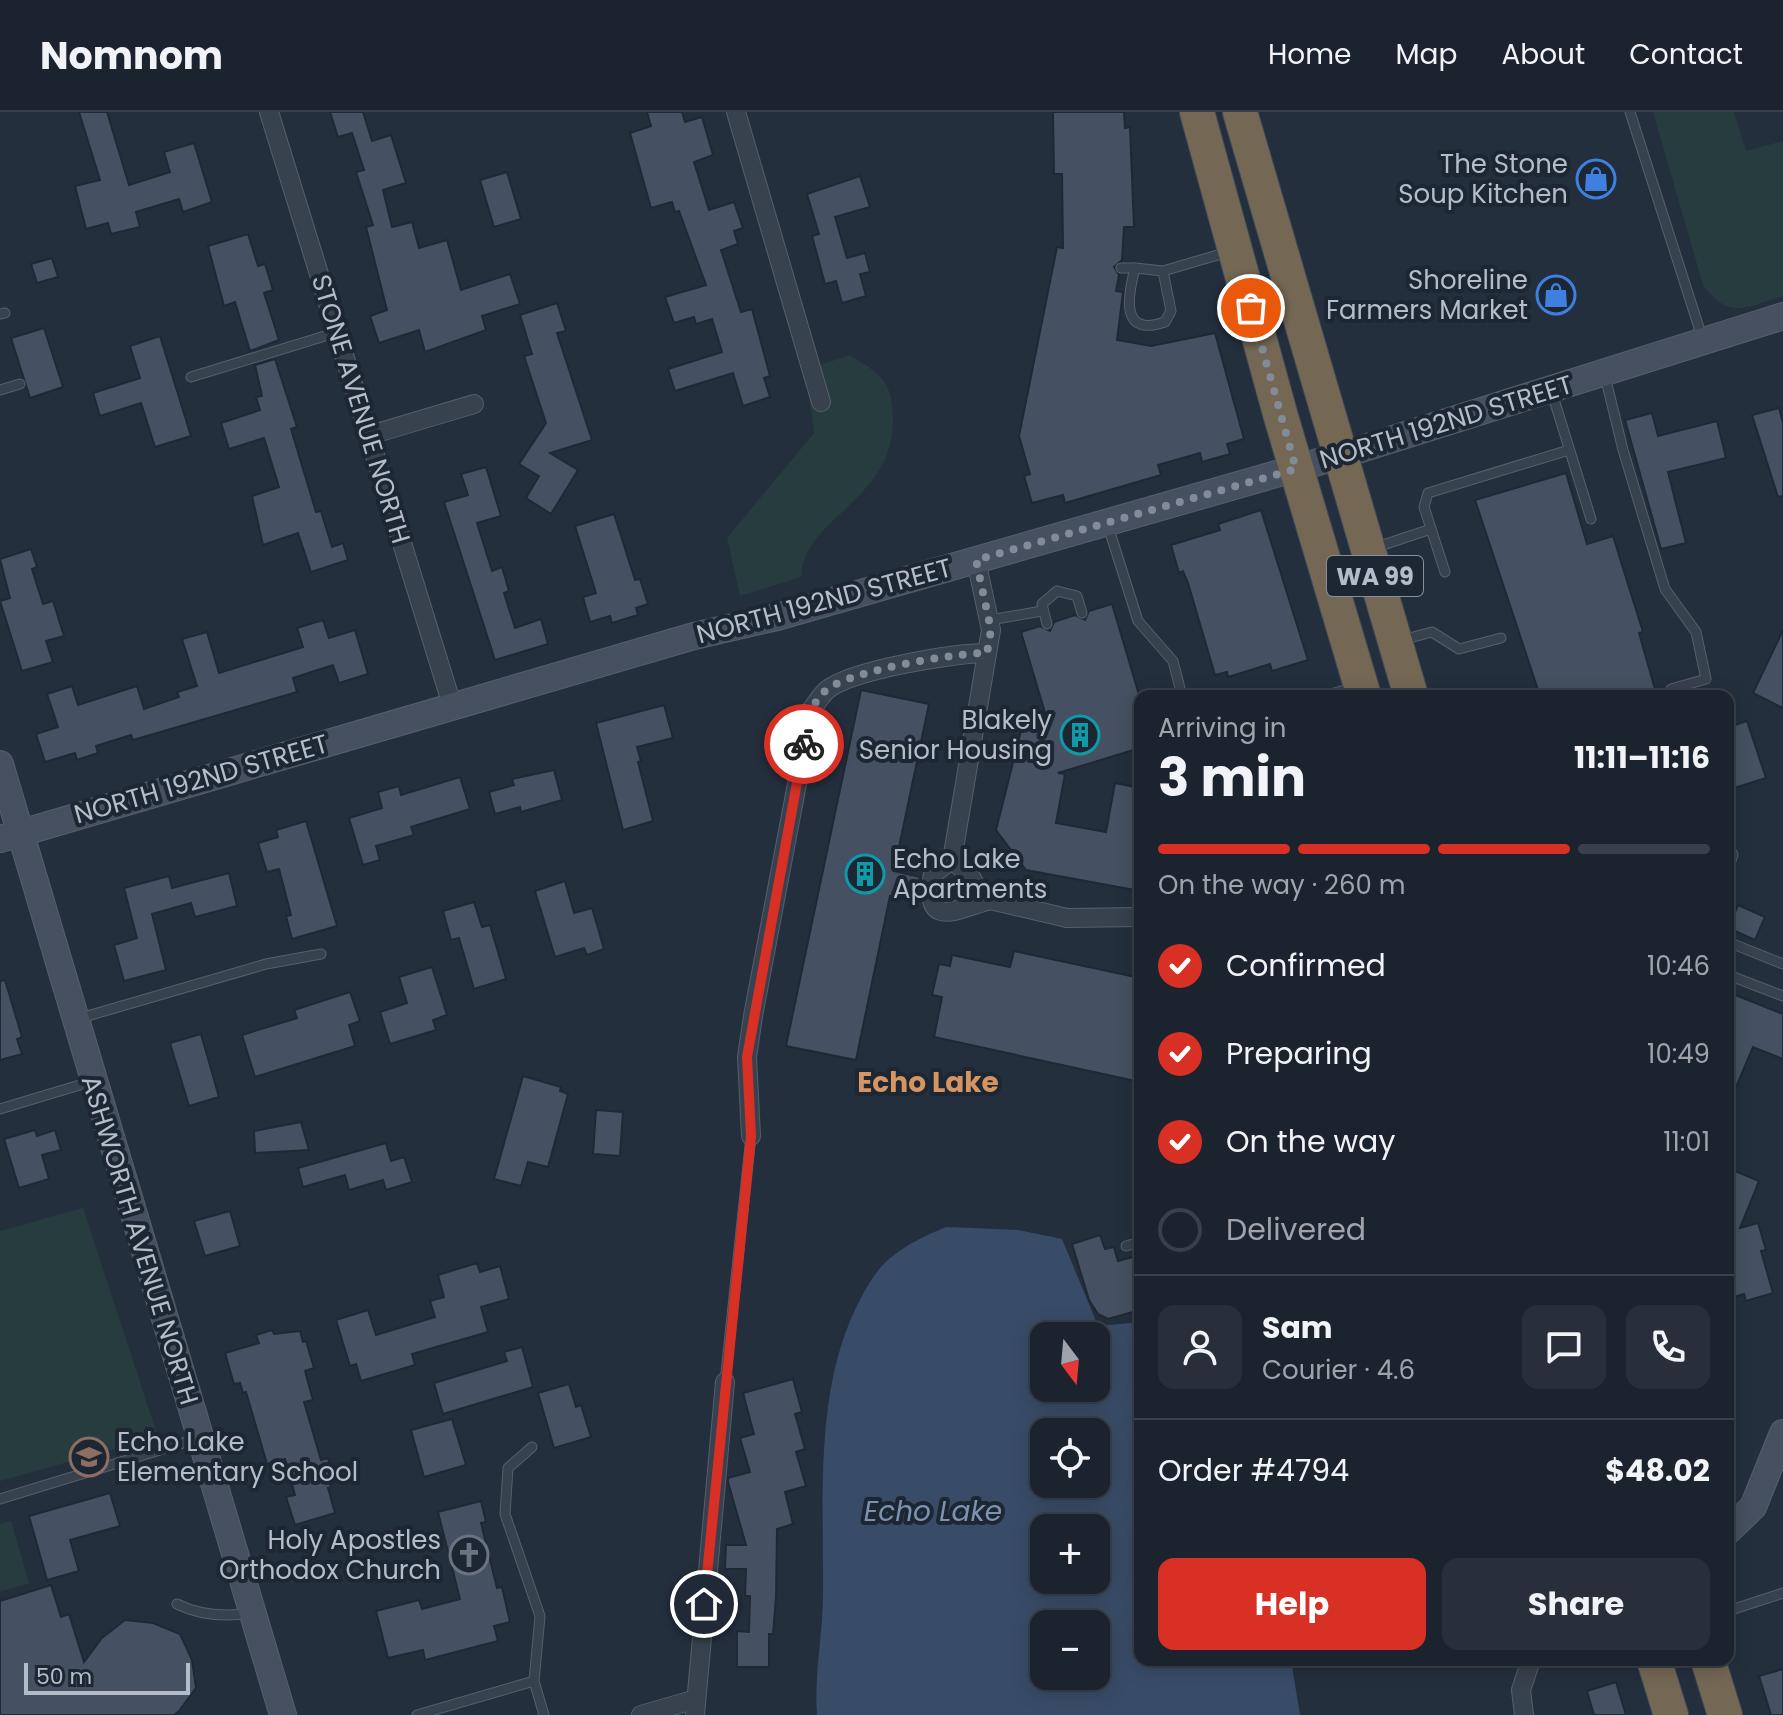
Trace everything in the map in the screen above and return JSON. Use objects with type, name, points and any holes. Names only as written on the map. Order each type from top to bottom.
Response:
[{"type":"highway","name":"WA 99","points":[[1197,112],[1296,469],[1362,690]]},
{"type":"highway","name":"WA 99","points":[[1240,112],[1409,690]]},
{"type":"highway","points":[[1656,1666],[1671,1715]]},
{"type":"highway","points":[[1710,1666],[1725,1715]]},
{"type":"street","name":"STONE AVENUE NORTH","points":[[269,112],[452,705]]},
{"type":"street","points":[[736,112],[821,402]]},
{"type":"street","name":"NORTH 192ND STREET","points":[[10,835],[452,705],[1296,469],[1704,341],[1782,320]]},
{"type":"street","points":[[370,435],[474,404]]},
{"type":"street","points":[[976,560],[990,620],[987,653],[952,860],[933,874],[930,890],[935,908],[943,913],[956,914],[990,900]]},
{"type":"street","points":[[751,1136],[747,1057],[811,710],[828,689],[850,680],[951,653],[987,653]]},
{"type":"street","name":"ASHWORTH AVENUE NORTH","points":[[0,764],[10,835],[75,1020],[283,1715]]},
{"type":"street","points":[[952,860],[970,875],[978,890],[990,900],[1067,918],[1134,917]]},
{"type":"street","points":[[641,1715],[696,1707],[725,1382]]},
{"type":"street","points":[[1734,1525],[1753,1507],[1783,1433]]},
{"type":"street","points":[[1524,1715],[1521,1690],[1529,1666]]},
{"type":"lane","points":[[1630,112],[1704,341]]},
{"type":"lane","points":[[1121,268],[1163,271],[1235,250]]},
{"type":"lane","points":[[1135,268],[1130,305],[1132,320],[1149,327],[1165,322],[1171,311],[1163,271]]},
{"type":"lane","points":[[191,377],[338,332]]},
{"type":"lane","points":[[1604,372],[1623,450],[1665,589],[1696,632],[1706,679],[1671,689]]},
{"type":"lane","points":[[0,390],[20,384]]},
{"type":"lane","points":[[1551,389],[1591,519]]},
{"type":"lane","points":[[1445,572],[1424,507],[1428,493],[1569,450]]},
{"type":"lane","points":[[1107,523],[1138,621],[1173,661],[1180,690]]},
{"type":"lane","points":[[1367,550],[1431,529]]},
{"type":"lane","points":[[1047,624],[1042,611],[1051,593],[1064,590],[1077,596],[1082,613]]},
{"type":"lane","points":[[990,620],[1042,611]]},
{"type":"lane","points":[[1394,642],[1432,632],[1459,649],[1501,638]]},
{"type":"lane","points":[[1734,944],[1783,964]]},
{"type":"lane","points":[[75,1020],[266,964],[321,954]]},
{"type":"lane","points":[[1734,977],[1783,996]]},
{"type":"lane","points":[[0,1109],[93,1081]]},
{"type":"lane","points":[[725,1382],[751,1136]]},
{"type":"lane","points":[[1126,1246],[1134,1244]]},
{"type":"lane","points":[[0,1499],[199,1438]]},
{"type":"lane","points":[[532,1447],[508,1468],[505,1514],[540,1616],[534,1681],[544,1715]]},
{"type":"lane","points":[[1734,1609],[1783,1593]]},
{"type":"lane","points":[[177,1604],[194,1612],[230,1617],[252,1613]]},
{"type":"lane","points":[[417,1715],[534,1681]]},
{"type":"green space","points":[[1653,112],[1734,112],[1746,151],[1783,141],[1783,296],[1748,307],[1730,307],[1703,285]]},
{"type":"green space","points":[[850,355],[878,374],[891,397],[893,422],[889,449],[879,471],[816,539],[806,556],[801,577],[740,596],[727,538],[814,433],[810,402],[827,387],[820,365]]},
{"type":"green space","points":[[83,1208],[158,1437],[0,1481],[0,1231]]},
{"type":"green space","points":[[11,1521],[29,1583],[0,1592],[0,1524]]},
{"type":"water","name":"Echo Lake","points":[[946,1227],[1018,1230],[1062,1239],[1096,1322],[1030,1322],[1030,1402],[1110,1402],[1110,1325],[1134,1323],[1134,1666],[1292,1666],[1300,1715],[817,1715],[823,1609],[823,1472],[830,1391],[839,1352],[853,1315],[872,1279],[887,1261],[905,1247]]},
{"type":"building","points":[[79,112],[107,112],[129,185],[170,172],[164,152],[194,143],[212,202],[183,212],[179,199],[136,212],[140,227],[111,234],[108,223],[86,229],[75,186],[100,180]]},
{"type":"building","points":[[330,112],[363,112],[372,141],[391,135],[406,183],[383,190],[392,227],[412,222],[419,248],[447,240],[461,290],[510,274],[520,304],[482,316],[486,330],[425,352],[419,330],[379,343],[370,316],[387,310],[366,227],[373,225],[356,172],[364,170],[352,133],[338,137]]},
{"type":"building","points":[[647,112],[682,112],[685,122],[702,117],[713,155],[694,162],[709,210],[734,202],[743,228],[734,231],[738,244],[721,250],[741,312],[752,309],[770,376],[764,378],[770,397],[743,406],[733,373],[675,391],[668,369],[722,352],[712,319],[696,324],[694,317],[674,323],[665,297],[706,285],[679,211],[675,212],[672,202],[651,208],[630,133],[651,126]]},
{"type":"building","points":[[1053,112],[1124,112],[1125,128],[1130,127],[1134,227],[1124,227],[1122,260],[1114,267],[1119,275],[1116,291],[1123,292],[1117,340],[1151,346],[1215,333],[1244,439],[1227,444],[1230,454],[1202,462],[1200,453],[1158,465],[1161,475],[1065,503],[1063,495],[1032,503],[1024,476],[1030,474],[1019,436],[1057,247],[1063,248],[1062,174],[1054,174]]},
{"type":"building","points":[[507,172],[521,219],[494,227],[480,180]]},
{"type":"building","points":[[860,176],[870,207],[835,217],[847,258],[865,253],[870,272],[860,274],[866,296],[842,303],[836,281],[825,284],[812,236],[819,234],[807,194]]},
{"type":"building","points":[[248,234],[258,266],[265,264],[273,290],[264,293],[279,340],[250,351],[235,302],[224,306],[208,246]]},
{"type":"building","points":[[52,258],[58,277],[37,283],[31,264]]},
{"type":"building","points":[[557,303],[566,331],[557,333],[592,440],[550,453],[578,470],[551,514],[526,498],[539,476],[519,464],[546,423],[524,356],[532,354],[520,315]]},
{"type":"building","points":[[44,328],[63,387],[30,398],[11,338]]},
{"type":"building","points":[[160,336],[191,436],[155,447],[141,403],[100,416],[93,393],[140,378],[130,346]]},
{"type":"building","points":[[275,359],[297,427],[291,429],[316,512],[321,511],[332,547],[343,543],[348,560],[311,572],[298,533],[263,545],[252,496],[279,487],[264,438],[229,449],[221,423],[260,410],[256,397],[262,396],[255,365]]},
{"type":"building","points":[[1779,408],[1783,423],[1783,496],[1778,497],[1752,415]]},
{"type":"building","points":[[1652,413],[1658,436],[1717,421],[1726,458],[1668,472],[1686,543],[1661,549],[1625,420]]},
{"type":"building","points":[[486,467],[501,516],[477,523],[492,571],[502,567],[509,591],[504,593],[515,628],[541,619],[548,644],[495,660],[444,502],[468,495],[461,474]]},
{"type":"building","points":[[1566,473],[1587,544],[1613,536],[1643,632],[1639,633],[1655,690],[1538,690],[1475,500]]},
{"type":"building","points":[[1261,510],[1308,660],[1272,671],[1270,664],[1228,677],[1227,672],[1215,675],[1188,583],[1183,571],[1179,573],[1171,545],[1220,530],[1218,524]]},
{"type":"building","points":[[614,514],[635,580],[640,579],[648,604],[636,608],[638,615],[612,623],[610,616],[590,622],[583,597],[596,593],[575,526]]},
{"type":"building","points":[[31,549],[37,567],[32,569],[43,604],[53,601],[64,636],[46,641],[53,662],[22,671],[0,601],[10,598],[0,559]]},
{"type":"building","name":"Blakely Senior Housing","points":[[1112,604],[1138,690],[1134,690],[1134,750],[1058,773],[1065,774],[1056,823],[1106,832],[1115,783],[1134,787],[1134,890],[1026,870],[996,830],[1023,723],[1046,716],[1021,632],[1040,626],[1050,631],[1054,622],[1075,615],[1085,620],[1089,611]]},
{"type":"building","points":[[323,620],[329,638],[355,630],[368,674],[339,683],[333,665],[293,678],[297,692],[133,740],[131,735],[96,746],[98,753],[77,760],[75,753],[45,762],[36,734],[58,727],[47,694],[72,686],[78,705],[137,686],[144,709],[179,697],[177,692],[197,686],[182,639],[207,632],[219,673],[303,647],[297,628]]},
{"type":"building","points":[[1783,630],[1783,708],[1753,693]]},
{"type":"building","name":"Echo Lake Apartments","points":[[861,690],[929,704],[894,871],[920,877],[915,901],[890,896],[856,1060],[786,1046]]},
{"type":"building","points":[[664,705],[673,738],[637,747],[653,821],[623,830],[596,723]]},
{"type":"building","points":[[1747,721],[1766,778],[1734,788],[1734,725]]},
{"type":"building","points":[[554,770],[562,800],[521,812],[520,807],[495,814],[489,792],[514,785],[512,779]]},
{"type":"building","points":[[460,777],[470,809],[411,827],[414,835],[376,846],[380,860],[363,865],[349,818],[382,808],[378,792],[399,786],[401,795]]},
{"type":"building","points":[[306,821],[337,926],[292,939],[286,916],[291,915],[279,869],[267,872],[258,843],[278,837],[276,830]]},
{"type":"building","points":[[229,873],[237,906],[195,917],[191,903],[152,914],[166,970],[124,981],[114,945],[137,938],[124,888],[169,876],[172,888]]},
{"type":"building","points":[[565,881],[574,913],[592,908],[604,949],[587,955],[584,948],[555,957],[535,891]]},
{"type":"building","points":[[474,902],[482,927],[490,925],[506,979],[474,989],[459,938],[451,940],[443,911]]},
{"type":"building","points":[[1738,905],[1765,917],[1755,940],[1734,931],[1734,914]]},
{"type":"building","name":"Echo Lake Apartments","points":[[1014,951],[1134,977],[1134,1081],[934,1037],[942,997],[932,995],[939,964],[950,966],[952,955],[1010,967]]},
{"type":"building","points":[[432,967],[447,1015],[433,1020],[436,1030],[390,1044],[380,1012],[407,1003],[399,977]]},
{"type":"building","points":[[5,980],[22,1037],[17,1039],[22,1054],[0,1060],[0,981]]},
{"type":"building","points":[[350,992],[360,1021],[349,1025],[355,1046],[255,1077],[242,1035],[297,1018],[294,1010]]},
{"type":"building","points":[[1734,994],[1783,1014],[1783,1059],[1753,1047],[1734,1092]]},
{"type":"building","points":[[201,1034],[219,1097],[189,1106],[170,1043]]},
{"type":"building","points":[[523,1076],[561,1087],[560,1091],[568,1094],[548,1167],[528,1162],[521,1186],[494,1179]]},
{"type":"building","points":[[596,1110],[623,1112],[620,1156],[593,1154]]},
{"type":"building","points":[[301,1122],[309,1150],[255,1153],[254,1131]]},
{"type":"building","points":[[35,1130],[37,1136],[55,1130],[61,1150],[42,1155],[49,1179],[19,1188],[4,1139]]},
{"type":"building","points":[[386,1143],[391,1161],[404,1157],[412,1182],[386,1190],[383,1180],[349,1190],[345,1175],[303,1187],[298,1168]]},
{"type":"building","points":[[1734,1171],[1759,1181],[1740,1228],[1758,1223],[1766,1250],[1761,1251],[1773,1293],[1746,1301],[1744,1294],[1734,1297]]},
{"type":"building","points":[[230,1211],[240,1246],[205,1256],[194,1221]]},
{"type":"building","points":[[1100,1235],[1105,1249],[1114,1247],[1118,1261],[1134,1257],[1134,1312],[1108,1319],[1098,1314],[1089,1300],[1072,1244]]},
{"type":"building","points":[[477,1263],[480,1272],[500,1266],[509,1299],[481,1307],[488,1332],[412,1354],[415,1365],[361,1381],[356,1364],[350,1366],[336,1320],[368,1310],[376,1335],[435,1317],[430,1301],[444,1297],[438,1275]]},
{"type":"building","points":[[272,1330],[274,1334],[300,1331],[303,1342],[306,1341],[314,1368],[305,1371],[313,1400],[304,1402],[321,1460],[328,1458],[333,1477],[329,1478],[331,1487],[328,1488],[335,1513],[295,1525],[286,1497],[295,1495],[285,1459],[267,1464],[246,1392],[243,1393],[240,1383],[234,1384],[225,1353],[259,1343],[256,1335]]},
{"type":"building","points":[[522,1347],[533,1387],[443,1414],[434,1383],[507,1361],[504,1352]]},
{"type":"building","points":[[793,1379],[802,1412],[795,1414],[805,1449],[796,1452],[806,1486],[785,1492],[793,1524],[777,1529],[776,1597],[773,1634],[769,1634],[769,1667],[737,1667],[737,1631],[749,1632],[750,1596],[745,1596],[746,1569],[725,1569],[726,1545],[746,1545],[728,1482],[728,1478],[750,1472],[740,1438],[754,1434],[743,1393]]},
{"type":"building","points":[[569,1384],[576,1407],[581,1405],[591,1437],[554,1448],[538,1393]]},
{"type":"building","points":[[452,1419],[466,1465],[424,1477],[411,1430]]},
{"type":"building","points":[[110,1493],[120,1526],[70,1540],[79,1571],[47,1580],[29,1516]]},
{"type":"building","name":"Holy Apostles Orthodox Church","points":[[481,1501],[486,1522],[481,1523],[497,1588],[502,1587],[510,1622],[494,1626],[498,1641],[425,1660],[423,1650],[388,1658],[376,1611],[419,1600],[422,1609],[460,1599],[438,1512]]},
{"type":"building","points":[[51,1585],[61,1617],[69,1614],[84,1662],[102,1638],[125,1620],[153,1623],[180,1634],[192,1660],[196,1688],[179,1711],[174,1715],[0,1715],[0,1601]]},
{"type":"building","points":[[1783,1669],[1783,1715],[1771,1715],[1759,1676]]},
{"type":"building","points":[[1616,1682],[1626,1715],[1594,1715],[1587,1691]]},
{"type":"way so far","points":[[804,744],[811,710],[828,689],[850,680],[951,653],[987,653],[991,630],[976,560],[1296,469],[1251,308]]},
{"type":"place","name":"The Stone Soup Kitchen","points":[[1596,179]]},
{"type":"place","name":"Shoreline Farmers Market","points":[[1556,295]]},
{"type":"place","name":"Blakely Senior Housing","points":[[1080,735]]},
{"type":"place","name":"Echo Lake Apartments","points":[[865,874]]},
{"type":"place","name":"Echo Lake Elementary School","points":[[89,1457]]},
{"type":"place","name":"Holy Apostles Orthodox Church","points":[[469,1555]]},
{"type":"district","name":"Echo Lake","points":[[928,1082]]},
{"type":"route","points":[[704,1604],[751,1136],[747,1057],[804,744]]}]
